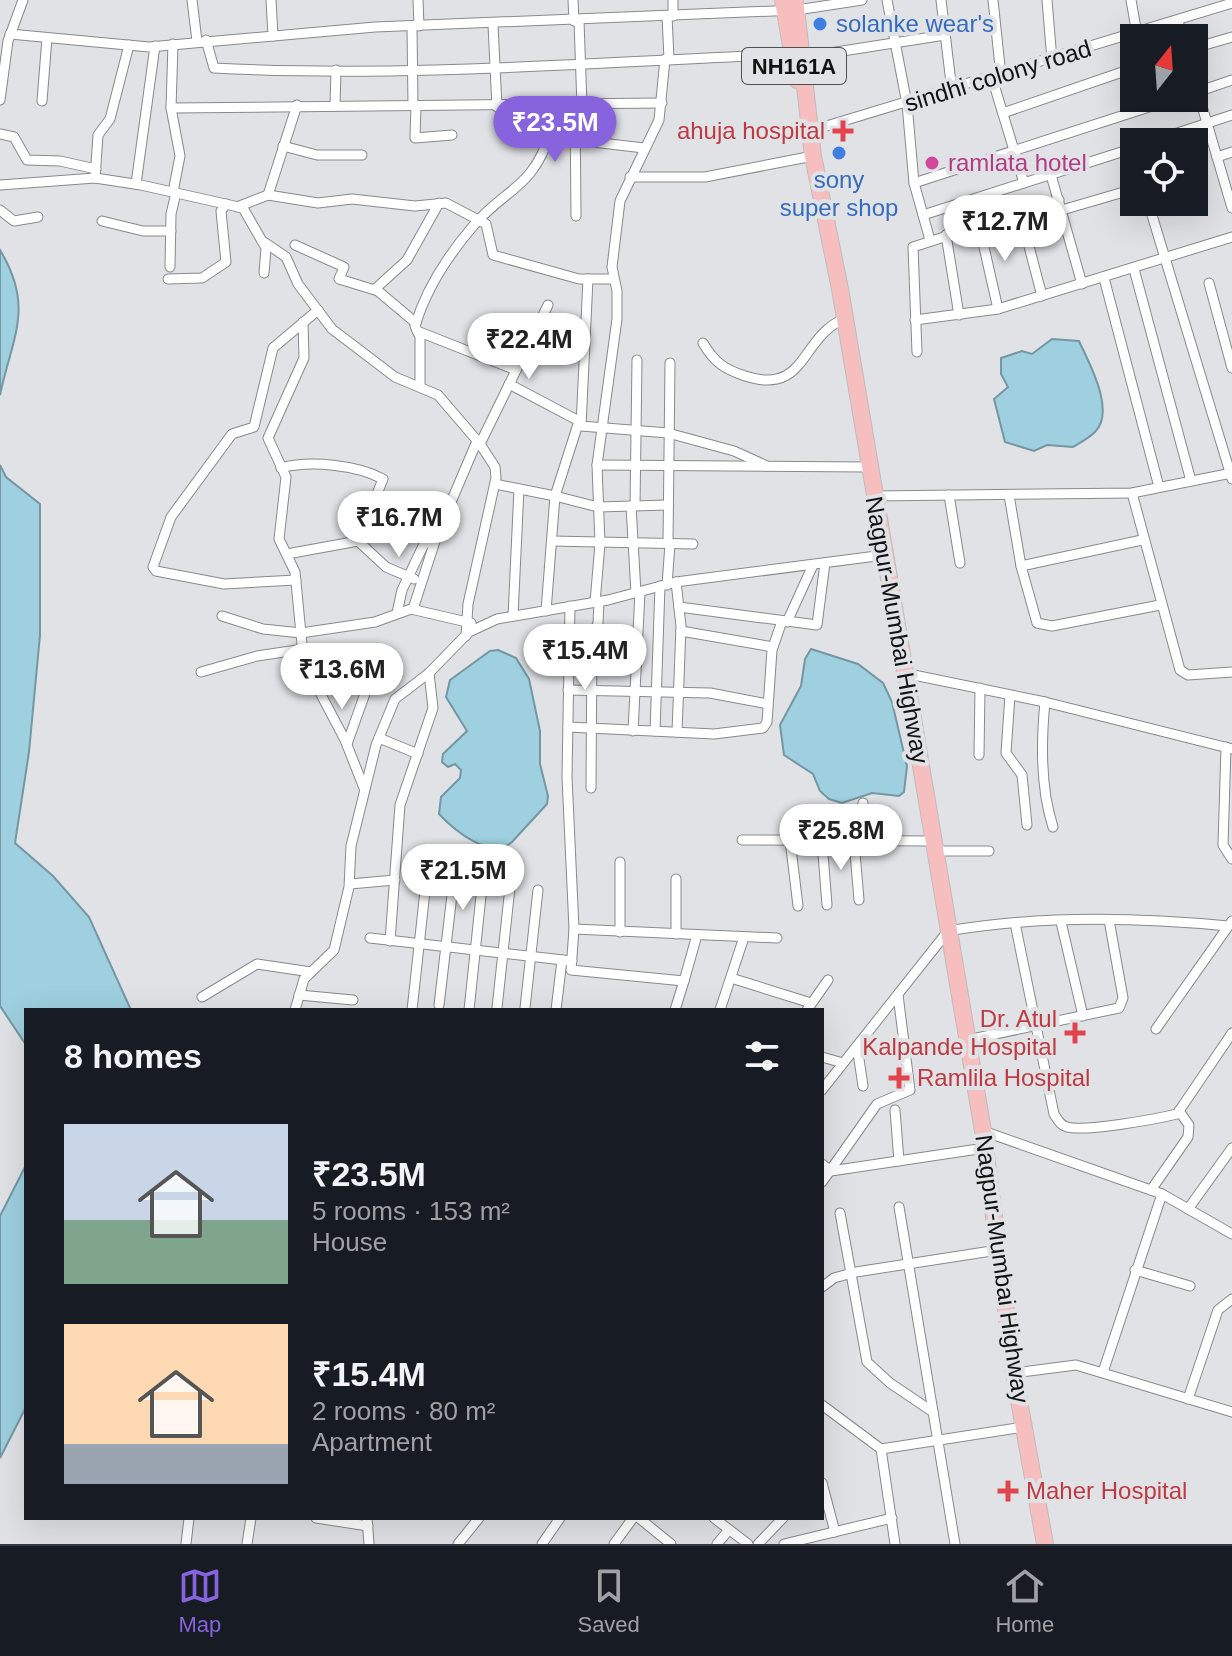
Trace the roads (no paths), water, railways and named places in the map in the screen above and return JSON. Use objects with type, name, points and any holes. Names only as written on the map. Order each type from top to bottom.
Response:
[{"type":"highway","name":"NH161A","points":[[790,5],[803,116],[810,131]]},
{"type":"highway","name":"Nagpur-Mumbai Highway","points":[[810,131],[983,1131],[1014,1373],[1045,1544]]},
{"type":"street","points":[[0,100],[10,34],[23,0]]},
{"type":"street","points":[[192,0],[202,41],[214,68],[495,68],[798,55],[945,35]]},
{"type":"street","points":[[271,0],[273,36]]},
{"type":"street","points":[[418,0],[412,68],[415,138],[452,135]]},
{"type":"street","points":[[573,0],[580,63],[576,216]]},
{"type":"street","points":[[591,788],[592,637],[598,623],[600,544],[597,465],[617,319],[612,267],[620,201],[659,120],[673,0]]},
{"type":"street","points":[[887,0],[907,104],[914,183],[930,240]]},
{"type":"street","points":[[941,0],[952,91]]},
{"type":"street","points":[[993,0],[996,77],[1003,113],[1024,183]]},
{"type":"street","points":[[1047,0],[1052,60]]},
{"type":"street","points":[[1131,0],[1135,24]]},
{"type":"street","points":[[10,34],[155,46],[416,26],[670,16],[854,1]]},
{"type":"street","name":"sindhi colony road","points":[[1169,24],[1232,3]]},
{"type":"street","points":[[493,25],[497,107]]},
{"type":"street","points":[[1208,44],[1232,37]]},
{"type":"street","points":[[42,101],[47,38]]},
{"type":"street","name":"sindhi colony road","points":[[810,131],[1120,39]]},
{"type":"street","points":[[170,267],[174,192],[180,156],[171,108],[173,44]]},
{"type":"street","points":[[95,174],[99,133],[110,119],[129,45]]},
{"type":"street","points":[[136,184],[155,46]]},
{"type":"street","points":[[335,106],[336,70]]},
{"type":"street","points":[[1003,113],[1120,73]]},
{"type":"street","points":[[1208,88],[1232,80]]},
{"type":"street","points":[[171,108],[662,103]]},
{"type":"street","points":[[268,195],[297,105]]},
{"type":"street","points":[[914,183],[1134,112]]},
{"type":"street","points":[[1203,112],[1232,208]]},
{"type":"street","points":[[1190,128],[1232,115]]},
{"type":"street","points":[[420,386],[416,327],[436,278],[480,220],[525,183],[551,131],[560,128],[576,135],[644,148]]},
{"type":"street","points":[[0,134],[14,137],[27,160],[57,161],[95,174],[231,206],[248,213],[267,252],[264,273]]},
{"type":"street","points":[[283,146],[317,155],[362,155]]},
{"type":"street","points":[[1217,157],[1232,152]]},
{"type":"street","points":[[923,215],[1120,154]]},
{"type":"street","points":[[630,177],[705,177],[813,156]]},
{"type":"street","points":[[0,185],[95,174]]},
{"type":"street","points":[[1051,175],[1082,284]]},
{"type":"street","points":[[917,352],[911,250],[915,244],[1020,212],[1120,192]]},
{"type":"street","points":[[168,279],[202,278],[226,262],[221,211],[268,195],[318,203],[352,199],[411,206],[449,203],[486,224],[493,255],[588,279],[614,279]]},
{"type":"street","points":[[375,289],[407,260],[439,203]]},
{"type":"street","points":[[0,210],[14,221],[38,217]]},
{"type":"street","points":[[1020,212],[1042,296]]},
{"type":"street","points":[[874,496],[1132,493],[1232,475],[1153,216]]},
{"type":"street","points":[[102,221],[143,231],[171,231]]},
{"type":"street","points":[[979,225],[998,309]]},
{"type":"street","points":[[946,235],[959,315]]},
{"type":"street","points":[[915,320],[998,309],[1232,237]]},
{"type":"street","points":[[264,242],[288,260],[297,282],[332,329],[395,377],[438,395],[479,442],[495,467],[495,484],[466,621],[466,636]]},
{"type":"street","points":[[295,245],[344,267],[339,279],[375,289],[416,327],[516,370]]},
{"type":"street","points":[[1134,269],[1191,481]]},
{"type":"street","points":[[1104,278],[1159,487]]},
{"type":"street","points":[[546,611],[555,496],[579,421],[588,279]]},
{"type":"street","points":[[1209,283],[1232,368]]},
{"type":"street","points":[[413,609],[435,540],[479,442],[548,305]]},
{"type":"street","points":[[296,580],[219,584],[156,571],[153,567],[171,517],[232,434],[254,427],[273,348],[318,310]]},
{"type":"street","points":[[703,343],[721,366],[749,377],[777,379],[801,364],[825,327],[844,319]]},
{"type":"street","points":[[303,322],[304,358],[268,438],[286,479],[278,537],[296,580],[304,649],[318,690],[347,744],[365,789]]},
{"type":"street","points":[[633,731],[638,592],[633,506],[637,360]]},
{"type":"street","points":[[655,731],[668,585],[670,363]]},
{"type":"street","points":[[509,384],[579,421],[585,429],[668,433],[734,451],[767,466]]},
{"type":"street","points":[[281,468],[292,464],[330,466],[382,477],[358,541]]},
{"type":"street","points":[[597,465],[869,467]]},
{"type":"street","points":[[495,484],[598,507],[667,505]]},
{"type":"street","points":[[513,616],[519,489]]},
{"type":"street","points":[[1132,493],[1160,605],[1183,674],[1232,672]]},
{"type":"street","points":[[949,495],[960,563]]},
{"type":"street","points":[[1009,495],[1034,619],[1041,625],[1160,605]]},
{"type":"street","points":[[397,613],[408,577],[424,544],[435,540]]},
{"type":"street","points":[[1021,566],[1142,540]]},
{"type":"street","points":[[287,554],[358,541]]},
{"type":"street","points":[[358,541],[371,556],[421,582]]},
{"type":"street","points":[[552,541],[693,544]]},
{"type":"street","points":[[296,1008],[304,979],[333,952],[350,884],[351,846],[365,789],[379,738],[398,694],[429,673],[480,625],[668,585],[884,555]]},
{"type":"street","points":[[679,607],[819,623],[825,563]]},
{"type":"street","points":[[568,727],[718,734],[763,728],[767,724],[773,647],[813,565]]},
{"type":"street","points":[[668,585],[679,607],[681,631],[677,732]]},
{"type":"street","points":[[556,1008],[574,929],[568,727],[570,606]]},
{"type":"street","points":[[222,616],[263,629],[301,633],[375,622],[413,609],[480,625]]},
{"type":"street","points":[[681,631],[773,647]]},
{"type":"street","points":[[201,672],[251,657],[304,649]]},
{"type":"street","points":[[390,941],[400,805],[433,708],[429,673]]},
{"type":"street","points":[[904,673],[1045,702],[1229,748],[1223,845],[1232,859]]},
{"type":"street","points":[[347,744],[367,688]]},
{"type":"street","points":[[979,755],[980,688]]},
{"type":"street","points":[[568,690],[710,693],[768,704]]},
{"type":"street","points":[[1010,695],[1006,753],[1023,778],[1027,825]]},
{"type":"street","points":[[1045,702],[1042,736],[1047,810],[1053,827]]},
{"type":"street","points":[[379,738],[418,754]]},
{"type":"street","points":[[859,900],[857,841],[863,803]]},
{"type":"street","points":[[742,840],[857,841],[989,851]]},
{"type":"street","points":[[790,840],[798,906]]},
{"type":"street","points":[[822,841],[827,905]]},
{"type":"street","points":[[620,862],[620,932]]},
{"type":"street","points":[[469,1008],[483,877]]},
{"type":"street","points":[[439,1005],[454,878]]},
{"type":"street","points":[[497,1008],[511,878]]},
{"type":"street","points":[[676,879],[676,934]]},
{"type":"street","points":[[350,884],[395,880]]},
{"type":"street","points":[[412,1008],[426,882]]},
{"type":"street","points":[[525,1008],[538,890]]},
{"type":"street","points":[[967,1040],[1119,1008],[1123,1002],[1109,920]]},
{"type":"street","points":[[824,1087],[948,931],[1015,923],[1109,920],[1231,922]]},
{"type":"street","points":[[1061,922],[1083,1016]]},
{"type":"street","points":[[1156,1029],[1231,922]]},
{"type":"street","points":[[1015,923],[1054,1114],[1061,1125],[1070,1128],[1112,1124],[1179,1111],[1232,1033]]},
{"type":"street","points":[[574,929],[777,938]]},
{"type":"street","points":[[676,1008],[697,935]]},
{"type":"street","points":[[721,1008],[744,937]]},
{"type":"street","points":[[370,938],[567,960]]},
{"type":"street","points":[[567,960],[571,970],[684,981]]},
{"type":"street","points":[[202,997],[257,964],[311,972]]},
{"type":"street","points":[[731,978],[809,1007],[828,980]]},
{"type":"street","points":[[299,995],[353,1000]]},
{"type":"street","points":[[826,1168],[877,1104],[910,1090],[898,995]]},
{"type":"street","points":[[857,1046],[863,1086]]},
{"type":"street","points":[[824,1058],[843,1063]]},
{"type":"street","points":[[895,1110],[899,1161]]},
{"type":"street","points":[[1151,1190],[1188,1137],[1189,1125],[1179,1111]]},
{"type":"street","points":[[983,1131],[1162,1194],[1232,1234]]},
{"type":"street","points":[[826,1168],[985,1148]]},
{"type":"street","points":[[1188,1209],[1232,1148]]},
{"type":"street","points":[[1103,1372],[1162,1194]]},
{"type":"street","points":[[899,1207],[955,1544]]},
{"type":"street","points":[[840,1213],[867,1362],[890,1383],[933,1412]]},
{"type":"street","points":[[824,1286],[834,1278],[851,1273],[998,1250]]},
{"type":"street","points":[[1135,1270],[1190,1286]]},
{"type":"street","points":[[1188,1399],[1218,1310],[1232,1299]]},
{"type":"street","points":[[1014,1373],[1070,1365],[1103,1372],[1232,1412]]},
{"type":"street","points":[[824,1406],[881,1449],[1024,1427]]},
{"type":"street","points":[[881,1449],[895,1544]]},
{"type":"street","points":[[824,1491],[835,1532]]},
{"type":"street","points":[[784,1544],[892,1518]]},
{"type":"street","points":[[186,1544],[189,1520]]},
{"type":"street","points":[[247,1544],[251,1520]]},
{"type":"street","points":[[342,1520],[368,1522],[369,1544]]},
{"type":"street","points":[[458,1544],[477,1520]]},
{"type":"street","points":[[542,1544],[559,1520]]},
{"type":"street","points":[[614,1544],[634,1520]]},
{"type":"street","points":[[639,1520],[671,1544]]},
{"type":"street","points":[[716,1520],[748,1544]]},
{"type":"street","points":[[758,1544],[781,1520]]},
{"type":"street","points":[[717,1544],[728,1531]]},
{"type":"water","points":[[0,250],[11,271],[19,306],[15,339],[0,395]]},
{"type":"water","points":[[1052,339],[1079,341],[1099,387],[1103,412],[1095,432],[1073,447],[1047,445],[1034,451],[1005,442],[994,399],[1008,387],[1001,374],[1001,358],[1022,351],[1032,354]]},
{"type":"water","points":[[0,465],[6,477],[40,504],[40,635],[29,752],[15,843],[53,876],[89,917],[130,1008],[24,1008],[24,1042],[0,1006]]},
{"type":"water","points":[[811,649],[858,664],[883,683],[892,702],[907,766],[904,792],[899,796],[872,793],[842,803],[829,799],[820,791],[813,774],[784,755],[780,725],[801,686],[805,659]]},
{"type":"water","points":[[498,650],[516,658],[529,679],[540,731],[540,764],[548,796],[547,804],[512,842],[494,848],[463,835],[439,814],[441,797],[460,778],[461,770],[455,764],[448,767],[442,762],[443,754],[467,731],[446,697],[450,680],[490,651]]},
{"type":"water","points":[[24,1169],[24,1411],[0,1458],[0,1216]]},
{"type":"place","name":"solanke wear's","points":[[820,24]]},
{"type":"place","name":"ahuja hospital","points":[[843,131]]},
{"type":"place","name":"sony super shop","points":[[839,153]]},
{"type":"place","name":"ramlata hotel","points":[[932,163]]},
{"type":"place","name":"Dr. Atul Kalpande Hospital","points":[[1075,1033]]},
{"type":"place","name":"Ramlila Hospital","points":[[899,1078]]},
{"type":"place","name":"Maher Hospital","points":[[1008,1491]]}]
